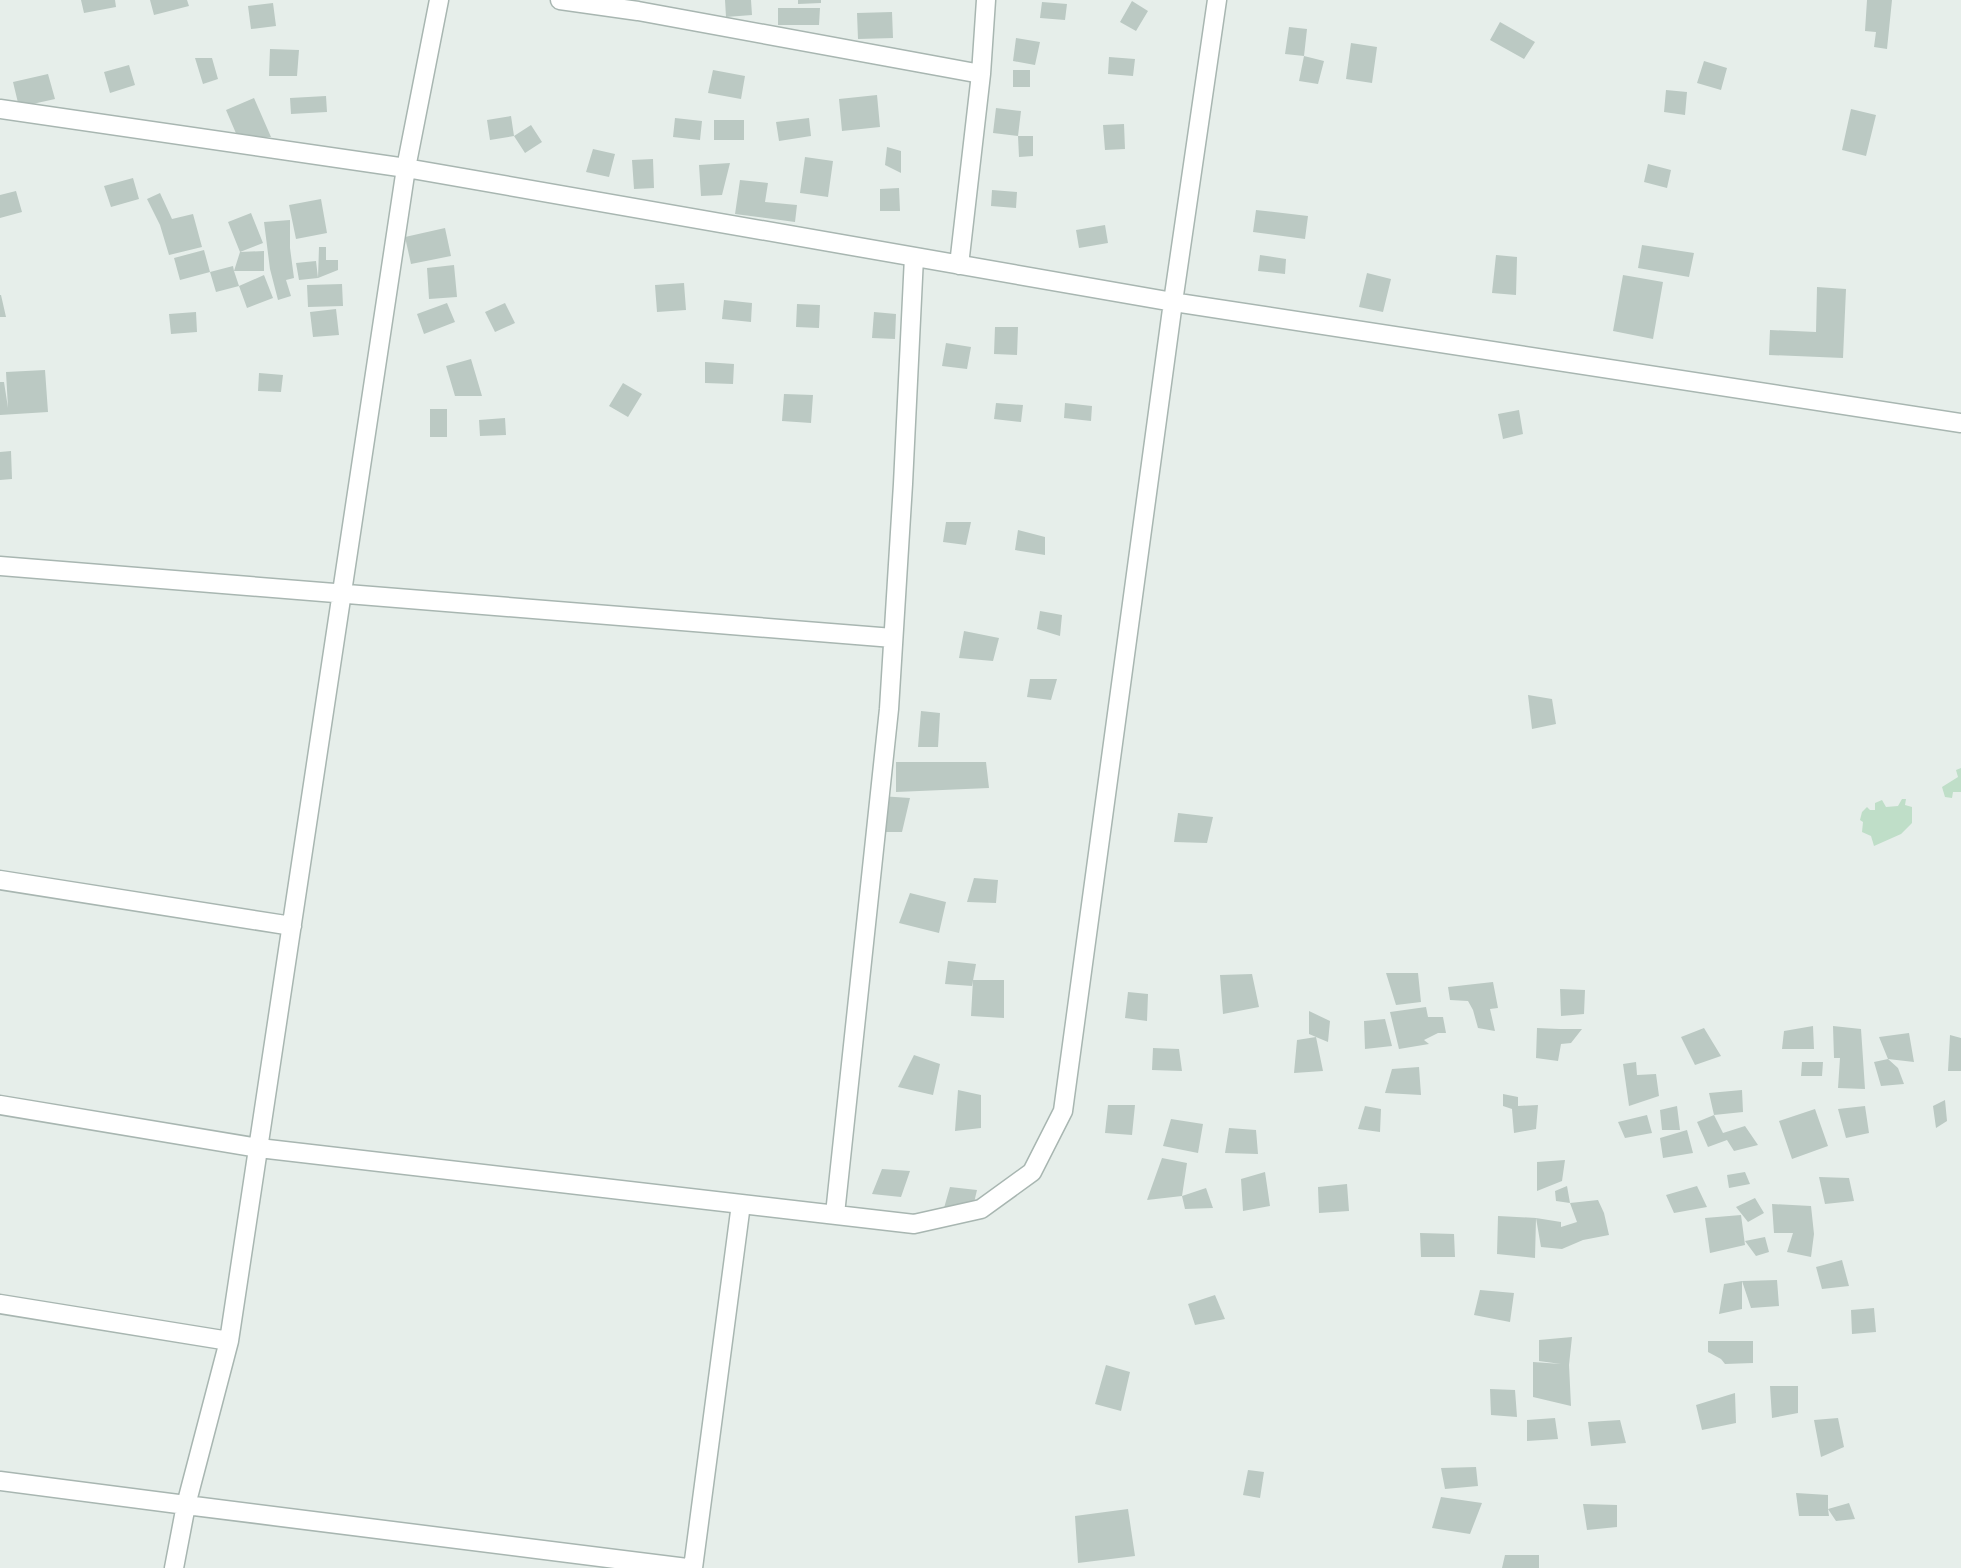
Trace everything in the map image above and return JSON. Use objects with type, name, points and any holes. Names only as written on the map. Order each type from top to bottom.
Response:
[{"type":"street","points":[[174,1568],[186,1505],[230,1341],[406,168],[439,0]]},
{"type":"street","points":[[560,0],[639,6],[981,74]]},
{"type":"street","points":[[959,265],[981,74],[986,0]]},
{"type":"street","points":[[0,1105],[259,1148],[914,1224],[981,1209],[1032,1172],[1063,1111],[1216,0]]},
{"type":"street","points":[[0,109],[406,168],[1173,302],[1961,423]]},
{"type":"street","points":[[834,1214],[889,709],[914,257]]},
{"type":"street","points":[[0,566],[893,638]]},
{"type":"street","points":[[0,880],[292,926]]},
{"type":"street","points":[[693,1568],[741,1204]]},
{"type":"street","points":[[0,1304],[230,1341]]},
{"type":"street","points":[[0,1481],[687,1568]]},
{"type":"green space","points":[[1961,768],[1961,792],[1953,792],[1952,798],[1945,797],[1942,787],[1958,777],[1956,770]]},
{"type":"green space","points":[[1902,799],[1906,799],[1905,805],[1912,807],[1912,823],[1901,834],[1874,846],[1871,836],[1862,832],[1863,822],[1860,820],[1862,812],[1867,807],[1875,810],[1875,803],[1882,800],[1886,807],[1898,806]]},
{"type":"building","points":[[81,0],[115,0],[116,7],[84,13]]},
{"type":"building","points":[[150,0],[187,0],[189,6],[154,15]]},
{"type":"building","points":[[725,0],[751,0],[752,15],[726,17]]},
{"type":"building","points":[[798,0],[821,0],[821,3],[798,4]]},
{"type":"building","points":[[1867,0],[1892,0],[1887,49],[1874,47],[1876,32],[1865,31]]},
{"type":"building","points":[[1132,1],[1148,11],[1136,31],[1120,22]]},
{"type":"building","points":[[1042,2],[1067,4],[1065,20],[1040,18]]},
{"type":"building","points":[[273,3],[276,26],[251,29],[248,6]]},
{"type":"building","points":[[778,8],[820,8],[819,25],[778,25]]},
{"type":"building","points":[[892,12],[893,38],[858,39],[857,13]]},
{"type":"building","points":[[1500,22],[1535,42],[1524,59],[1490,40]]},
{"type":"building","points":[[1289,27],[1307,29],[1304,56],[1285,54]]},
{"type":"building","points":[[1016,38],[1040,42],[1035,65],[1013,61]]},
{"type":"building","points":[[1351,43],[1377,47],[1372,83],[1346,79]]},
{"type":"building","points":[[270,49],[299,50],[297,76],[269,76]]},
{"type":"building","points":[[1304,56],[1324,61],[1318,84],[1299,81]]},
{"type":"building","points":[[1109,57],[1135,59],[1133,76],[1108,74]]},
{"type":"building","points":[[195,58],[212,58],[218,79],[203,84]]},
{"type":"building","points":[[1704,61],[1727,68],[1721,90],[1697,83]]},
{"type":"building","points":[[129,65],[135,85],[110,93],[104,72]]},
{"type":"building","points":[[713,70],[745,76],[741,99],[708,93]]},
{"type":"building","points":[[1013,70],[1030,70],[1030,87],[1013,87]]},
{"type":"building","points":[[48,74],[55,99],[19,107],[13,82]]},
{"type":"building","points":[[1666,90],[1687,92],[1685,115],[1664,112]]},
{"type":"building","points":[[877,95],[880,127],[842,131],[839,99]]},
{"type":"building","points":[[326,96],[327,112],[291,114],[290,98]]},
{"type":"building","points":[[254,98],[271,137],[238,138],[226,110]]},
{"type":"building","points":[[996,108],[1021,111],[1018,136],[993,133]]},
{"type":"building","points":[[1851,109],[1876,115],[1866,156],[1842,150]]},
{"type":"building","points":[[511,116],[514,136],[490,140],[487,120]]},
{"type":"building","points":[[675,118],[702,121],[700,140],[673,137]]},
{"type":"building","points":[[809,118],[811,136],[779,141],[776,122]]},
{"type":"building","points":[[714,120],[744,120],[744,140],[714,140]]},
{"type":"building","points":[[1124,124],[1125,149],[1105,150],[1103,125]]},
{"type":"building","points":[[531,125],[542,142],[525,153],[514,136]]},
{"type":"building","points":[[1018,136],[1033,136],[1033,156],[1019,157]]},
{"type":"building","points":[[887,147],[901,151],[901,173],[885,165]]},
{"type":"building","points":[[593,149],[615,154],[609,177],[586,172]]},
{"type":"building","points":[[805,157],[833,161],[828,197],[800,193]]},
{"type":"building","points":[[653,159],[654,188],[634,189],[632,160]]},
{"type":"building","points":[[730,163],[722,195],[701,196],[699,165]]},
{"type":"building","points":[[1648,164],[1671,170],[1667,188],[1644,182]]},
{"type":"building","points":[[133,178],[139,199],[111,207],[104,186]]},
{"type":"building","points":[[740,180],[768,183],[765,202],[797,205],[795,222],[735,214]]},
{"type":"building","points":[[899,188],[900,211],[880,211],[880,189]]},
{"type":"building","points":[[992,190],[1017,192],[1016,208],[991,206]]},
{"type":"building","points":[[16,191],[22,212],[0,218],[0,195]]},
{"type":"building","points":[[160,193],[172,219],[193,214],[202,247],[169,255],[160,225],[147,199]]},
{"type":"building","points":[[321,199],[327,233],[296,239],[289,205]]},
{"type":"building","points":[[1256,210],[1308,216],[1305,239],[1253,232]]},
{"type":"building","points":[[251,213],[263,243],[240,252],[228,222]]},
{"type":"building","points":[[290,220],[290,248],[294,278],[286,280],[291,296],[278,300],[270,269],[264,222]]},
{"type":"building","points":[[1105,225],[1108,243],[1079,248],[1076,230]]},
{"type":"building","points":[[445,228],[451,256],[411,264],[405,237]]},
{"type":"building","points":[[1642,245],[1694,253],[1689,277],[1638,268]]},
{"type":"building","points":[[319,247],[326,247],[326,260],[338,260],[338,270],[318,278]]},
{"type":"building","points":[[204,250],[210,272],[180,280],[174,258]]},
{"type":"building","points":[[264,251],[264,271],[234,271],[240,252]]},
{"type":"building","points":[[1260,255],[1286,259],[1285,274],[1258,271]]},
{"type":"building","points":[[1496,255],[1517,257],[1516,295],[1492,293]]},
{"type":"building","points":[[316,261],[318,278],[299,280],[296,263]]},
{"type":"building","points":[[454,265],[457,297],[429,299],[427,268]]},
{"type":"building","points":[[233,266],[239,286],[216,292],[210,272]]},
{"type":"building","points":[[1367,273],[1391,279],[1383,312],[1359,307]]},
{"type":"building","points":[[264,275],[273,298],[247,308],[239,286]]},
{"type":"building","points":[[1623,275],[1663,282],[1653,339],[1613,331]]},
{"type":"building","points":[[684,283],[686,310],[657,312],[655,285]]},
{"type":"building","points":[[342,284],[343,306],[308,307],[307,285]]},
{"type":"building","points":[[1817,287],[1846,289],[1843,358],[1769,355],[1770,330],[1816,332]]},
{"type":"building","points":[[1,295],[6,317],[0,317]]},
{"type":"building","points":[[724,300],[752,303],[751,322],[722,319]]},
{"type":"building","points":[[447,303],[455,322],[424,334],[417,314]]},
{"type":"building","points":[[505,303],[515,323],[495,332],[485,312]]},
{"type":"building","points":[[797,304],[820,305],[819,328],[796,327]]},
{"type":"building","points":[[336,309],[339,335],[313,337],[310,312]]},
{"type":"building","points":[[196,312],[197,332],[171,334],[169,314]]},
{"type":"building","points":[[874,312],[896,314],[895,339],[872,338]]},
{"type":"building","points":[[995,327],[1018,327],[1017,355],[994,354]]},
{"type":"building","points":[[946,343],[971,347],[967,369],[942,366]]},
{"type":"building","points":[[471,359],[482,396],[455,396],[446,366]]},
{"type":"building","points":[[705,362],[734,364],[733,384],[705,383]]},
{"type":"building","points":[[45,370],[48,412],[0,415],[0,382],[4,382],[8,408],[6,372]]},
{"type":"building","points":[[259,373],[283,375],[281,392],[258,391]]},
{"type":"building","points":[[623,383],[642,394],[628,417],[609,406]]},
{"type":"building","points":[[784,394],[813,395],[811,423],[782,421]]},
{"type":"building","points":[[996,403],[1023,405],[1021,422],[994,419]]},
{"type":"building","points":[[1065,403],[1092,406],[1091,421],[1064,418]]},
{"type":"building","points":[[430,409],[447,409],[447,437],[430,437]]},
{"type":"building","points":[[1519,410],[1523,434],[1503,439],[1498,414]]},
{"type":"building","points":[[505,418],[506,435],[480,436],[479,420]]},
{"type":"building","points":[[11,451],[12,479],[0,480],[0,452]]},
{"type":"building","points":[[946,522],[971,522],[966,545],[943,542]]},
{"type":"building","points":[[1018,530],[1045,537],[1045,555],[1015,550]]},
{"type":"building","points":[[1040,611],[1062,615],[1060,636],[1037,629]]},
{"type":"building","points":[[964,631],[999,638],[993,661],[959,658]]},
{"type":"building","points":[[1030,679],[1057,679],[1051,700],[1027,697]]},
{"type":"building","points":[[1528,695],[1552,699],[1556,724],[1532,729]]},
{"type":"building","points":[[921,711],[940,713],[938,747],[918,747]]},
{"type":"building","points":[[896,762],[986,762],[989,788],[896,792]]},
{"type":"building","points":[[880,796],[910,798],[902,832],[882,832]]},
{"type":"building","points":[[1178,813],[1213,817],[1207,843],[1174,842]]},
{"type":"building","points":[[974,878],[998,880],[996,903],[967,902]]},
{"type":"building","points":[[910,893],[946,902],[939,933],[899,923]]},
{"type":"building","points":[[948,961],[976,964],[972,986],[945,984]]},
{"type":"building","points":[[1386,973],[1418,973],[1421,1002],[1396,1005]]},
{"type":"building","points":[[1252,974],[1259,1007],[1223,1014],[1220,975]]},
{"type":"building","points":[[973,980],[1004,980],[1004,1018],[971,1016]]},
{"type":"building","points":[[1493,982],[1498,1008],[1490,1009],[1495,1031],[1478,1028],[1468,1001],[1450,1000],[1448,987]]},
{"type":"building","points":[[1560,989],[1585,990],[1584,1014],[1561,1016]]},
{"type":"building","points":[[1128,992],[1148,994],[1147,1021],[1125,1018]]},
{"type":"building","points":[[1426,1007],[1428,1017],[1443,1017],[1446,1033],[1438,1033],[1424,1040],[1429,1044],[1399,1049],[1390,1012]]},
{"type":"building","points":[[1309,1011],[1330,1021],[1328,1042],[1309,1034]]},
{"type":"building","points":[[1385,1019],[1392,1046],[1365,1049],[1364,1021]]},
{"type":"building","points":[[1813,1026],[1814,1049],[1782,1049],[1784,1031]]},
{"type":"building","points":[[1833,1026],[1861,1029],[1865,1089],[1838,1088],[1840,1058],[1834,1058]]},
{"type":"building","points":[[1537,1028],[1582,1029],[1571,1043],[1561,1044],[1558,1061],[1536,1058]]},
{"type":"building","points":[[1704,1028],[1721,1056],[1695,1065],[1681,1037]]},
{"type":"building","points":[[1909,1033],[1914,1062],[1888,1059],[1879,1037]]},
{"type":"building","points":[[1950,1035],[1961,1038],[1961,1071],[1948,1071]]},
{"type":"building","points":[[1316,1037],[1323,1071],[1294,1073],[1297,1040]]},
{"type":"building","points":[[1153,1048],[1179,1049],[1182,1071],[1152,1070]]},
{"type":"building","points":[[914,1055],[940,1064],[933,1095],[898,1087]]},
{"type":"building","points":[[1888,1059],[1898,1068],[1904,1084],[1881,1086],[1874,1062]]},
{"type":"building","points":[[1636,1062],[1637,1075],[1656,1074],[1659,1096],[1629,1106],[1623,1064]]},
{"type":"building","points":[[1802,1062],[1823,1062],[1822,1076],[1801,1076]]},
{"type":"building","points":[[1419,1067],[1421,1095],[1385,1093],[1392,1069]]},
{"type":"building","points":[[958,1090],[981,1095],[981,1128],[955,1131]]},
{"type":"building","points":[[1742,1090],[1743,1112],[1714,1115],[1709,1093]]},
{"type":"building","points":[[1503,1094],[1518,1097],[1518,1106],[1538,1105],[1536,1129],[1514,1133],[1512,1109],[1503,1106]]},
{"type":"building","points":[[1945,1100],[1947,1121],[1936,1128],[1933,1106]]},
{"type":"building","points":[[1108,1105],[1135,1105],[1132,1135],[1105,1133]]},
{"type":"building","points":[[1365,1106],[1381,1109],[1380,1132],[1358,1129]]},
{"type":"building","points":[[1677,1106],[1680,1130],[1662,1130],[1660,1110]]},
{"type":"building","points":[[1865,1106],[1869,1133],[1846,1138],[1838,1109]]},
{"type":"building","points":[[1815,1109],[1828,1146],[1792,1159],[1779,1121]]},
{"type":"building","points":[[1647,1115],[1652,1133],[1625,1138],[1618,1122]]},
{"type":"building","points":[[1714,1115],[1723,1133],[1745,1126],[1758,1145],[1734,1151],[1727,1140],[1708,1147],[1697,1122]]},
{"type":"building","points":[[1171,1119],[1203,1124],[1198,1153],[1163,1146]]},
{"type":"building","points":[[1229,1128],[1256,1130],[1258,1154],[1225,1153]]},
{"type":"building","points":[[1687,1130],[1693,1153],[1663,1158],[1660,1138]]},
{"type":"building","points":[[1162,1158],[1187,1163],[1182,1196],[1147,1200]]},
{"type":"building","points":[[1565,1160],[1562,1181],[1537,1191],[1537,1162]]},
{"type":"building","points":[[882,1169],[910,1171],[901,1197],[872,1194]]},
{"type":"building","points":[[1265,1172],[1270,1206],[1243,1211],[1241,1179]]},
{"type":"building","points":[[1745,1172],[1750,1184],[1729,1188],[1727,1175]]},
{"type":"building","points":[[1819,1177],[1849,1178],[1854,1201],[1825,1204]]},
{"type":"building","points":[[1347,1184],[1349,1211],[1319,1213],[1318,1187]]},
{"type":"building","points":[[1567,1186],[1570,1203],[1556,1201],[1555,1191]]},
{"type":"building","points":[[1697,1186],[1707,1207],[1674,1213],[1666,1195]]},
{"type":"building","points":[[950,1187],[977,1190],[972,1211],[944,1208]]},
{"type":"building","points":[[1206,1188],[1213,1208],[1185,1209],[1182,1196]]},
{"type":"building","points":[[1755,1198],[1764,1213],[1748,1222],[1736,1207]]},
{"type":"building","points":[[1598,1200],[1604,1213],[1609,1235],[1583,1240],[1562,1249],[1541,1247],[1536,1218],[1561,1222],[1561,1227],[1577,1222],[1570,1203]]},
{"type":"building","points":[[1772,1204],[1811,1206],[1814,1234],[1811,1257],[1787,1252],[1793,1233],[1774,1233]]},
{"type":"building","points":[[1741,1215],[1745,1245],[1710,1253],[1705,1218]]},
{"type":"building","points":[[1498,1216],[1536,1218],[1535,1258],[1497,1254]]},
{"type":"building","points":[[1420,1233],[1454,1234],[1455,1257],[1421,1257]]},
{"type":"building","points":[[1765,1237],[1769,1252],[1756,1256],[1745,1241]]},
{"type":"building","points":[[1842,1260],[1849,1286],[1822,1289],[1816,1267]]},
{"type":"building","points":[[1777,1280],[1779,1306],[1751,1308],[1742,1281]]},
{"type":"building","points":[[1742,1281],[1742,1309],[1719,1314],[1724,1284]]},
{"type":"building","points":[[1480,1290],[1514,1293],[1510,1322],[1474,1315]]},
{"type":"building","points":[[1215,1295],[1225,1319],[1195,1325],[1188,1304]]},
{"type":"building","points":[[1874,1308],[1876,1332],[1852,1334],[1851,1310]]},
{"type":"building","points":[[1572,1337],[1569,1365],[1571,1406],[1533,1397],[1533,1362],[1561,1364],[1539,1361],[1539,1340]]},
{"type":"building","points":[[1708,1341],[1753,1341],[1753,1363],[1725,1364],[1708,1352]]},
{"type":"building","points":[[1106,1365],[1130,1372],[1121,1411],[1095,1404]]},
{"type":"building","points":[[1770,1386],[1798,1386],[1798,1413],[1772,1418]]},
{"type":"building","points":[[1490,1389],[1515,1390],[1517,1417],[1491,1415]]},
{"type":"building","points":[[1735,1393],[1736,1423],[1702,1430],[1696,1405]]},
{"type":"building","points":[[1555,1418],[1558,1439],[1527,1441],[1527,1420]]},
{"type":"building","points":[[1838,1418],[1844,1447],[1821,1457],[1814,1420]]},
{"type":"building","points":[[1620,1420],[1626,1443],[1591,1446],[1588,1422]]},
{"type":"building","points":[[1476,1467],[1478,1486],[1445,1489],[1441,1468]]},
{"type":"building","points":[[1248,1470],[1264,1472],[1260,1498],[1243,1495]]},
{"type":"building","points":[[1796,1493],[1828,1495],[1829,1516],[1799,1516]]},
{"type":"building","points":[[1441,1497],[1482,1503],[1470,1534],[1432,1528]]},
{"type":"building","points":[[1849,1503],[1855,1519],[1836,1521],[1828,1509]]},
{"type":"building","points":[[1583,1504],[1617,1505],[1617,1527],[1587,1530]]},
{"type":"building","points":[[1128,1509],[1135,1556],[1078,1563],[1075,1516]]},
{"type":"building","points":[[1505,1555],[1539,1555],[1539,1568],[1502,1568]]}]
